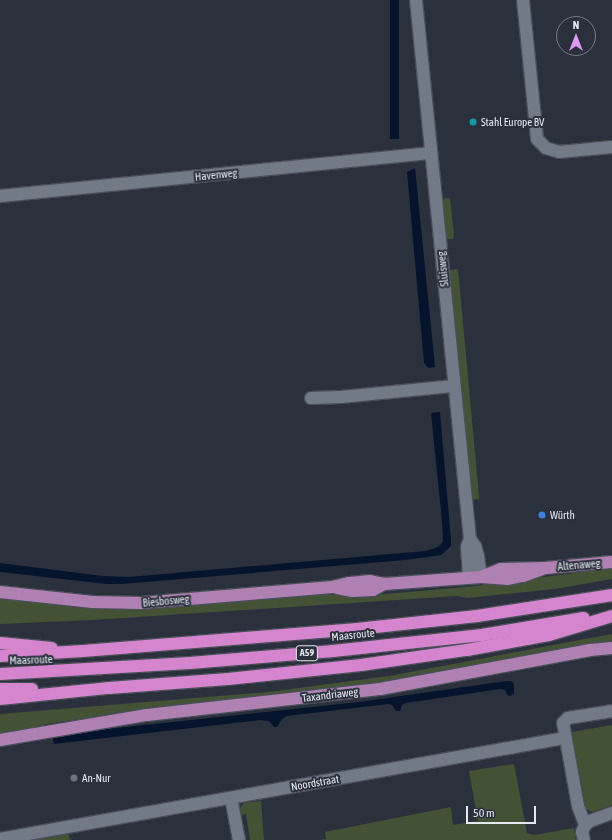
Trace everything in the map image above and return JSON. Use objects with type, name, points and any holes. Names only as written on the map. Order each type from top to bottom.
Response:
[{"type":"highway","name":"Maasroute","points":[[0,656],[83,651],[356,629],[477,616],[612,595]]},
{"type":"highway","name":"Maasroute","points":[[0,674],[190,663],[333,651],[482,635],[612,613]]},
{"type":"highway","name":"A59","points":[[0,699],[362,665],[459,651],[549,635],[612,616]]},
{"type":"highway","name":"A59","points":[[0,642],[83,651]]},
{"type":"highway","name":"A59","points":[[0,689],[109,688]]},
{"type":"main road","name":"Altenaweg","points":[[475,577],[501,569],[545,568],[612,562]]},
{"type":"main road","name":"Biesbosweg","points":[[0,592],[92,602],[141,603],[332,587],[370,581],[384,584],[475,577]]},
{"type":"main road","name":"Taxandriaweg","points":[[46,732],[146,715],[380,689],[590,650],[612,648]]},
{"type":"main road","points":[[0,740],[46,732]]},
{"type":"main road","points":[[0,748],[46,732]]},
{"type":"street","name":"Sluisweg","points":[[417,0],[470,538],[467,547],[475,577]]},
{"type":"street","points":[[523,0],[537,140],[546,148],[559,152],[612,147]]},
{"type":"street","name":"Havenweg","points":[[0,196],[431,153]]},
{"type":"street","points":[[311,398],[341,397],[454,386]]},
{"type":"street","points":[[585,825],[578,806],[563,723],[568,718],[612,711]]},
{"type":"street","name":"Noordstraat","points":[[0,839],[565,738]]},
{"type":"street","points":[[231,798],[239,840]]},
{"type":"street","points":[[584,840],[582,832],[585,825],[590,821],[612,814]]},
{"type":"green space","points":[[450,198],[454,235],[453,239],[445,239],[441,199]]},
{"type":"green space","points":[[458,269],[479,496],[479,499],[470,500],[448,270]]},
{"type":"green space","points":[[612,568],[612,579],[555,589],[467,598],[457,596],[93,620],[0,624],[0,598],[70,607],[120,610],[311,594],[368,595],[397,593],[476,586]]},
{"type":"green space","points":[[612,634],[612,643],[376,684],[305,693],[162,707],[46,724],[0,736],[0,714],[268,692],[389,676]]},
{"type":"green space","points":[[612,725],[612,805],[592,812],[586,809],[572,732]]},
{"type":"green space","points":[[514,764],[527,833],[534,835],[574,828],[576,840],[319,840],[326,839],[325,832],[451,807],[453,825],[478,821],[469,771]]},
{"type":"green space","points":[[261,801],[264,840],[250,840],[246,814],[241,815],[240,808],[244,803]]},
{"type":"green space","points":[[68,830],[70,840],[16,840]]},
{"type":"water","points":[[390,0],[399,0],[399,139],[390,139]]},
{"type":"water","points":[[415,168],[435,367],[428,368],[424,363],[407,172]]},
{"type":"water","points":[[440,412],[451,540],[451,546],[441,555],[405,560],[122,584],[107,584],[0,572],[0,563],[103,576],[129,577],[425,551],[438,547],[443,542],[442,521],[431,413]]},
{"type":"water","points":[[511,681],[514,684],[514,693],[511,696],[507,695],[505,690],[500,689],[406,703],[402,705],[400,711],[396,711],[392,705],[388,704],[287,716],[282,719],[277,727],[274,727],[269,721],[260,720],[54,744],[52,735],[359,702]]},
{"type":"place","name":"Stahl Europe BV","points":[[473,122]]},
{"type":"place","name":"Würth","points":[[542,515]]},
{"type":"place","name":"An-Nur","points":[[74,778]]}]
